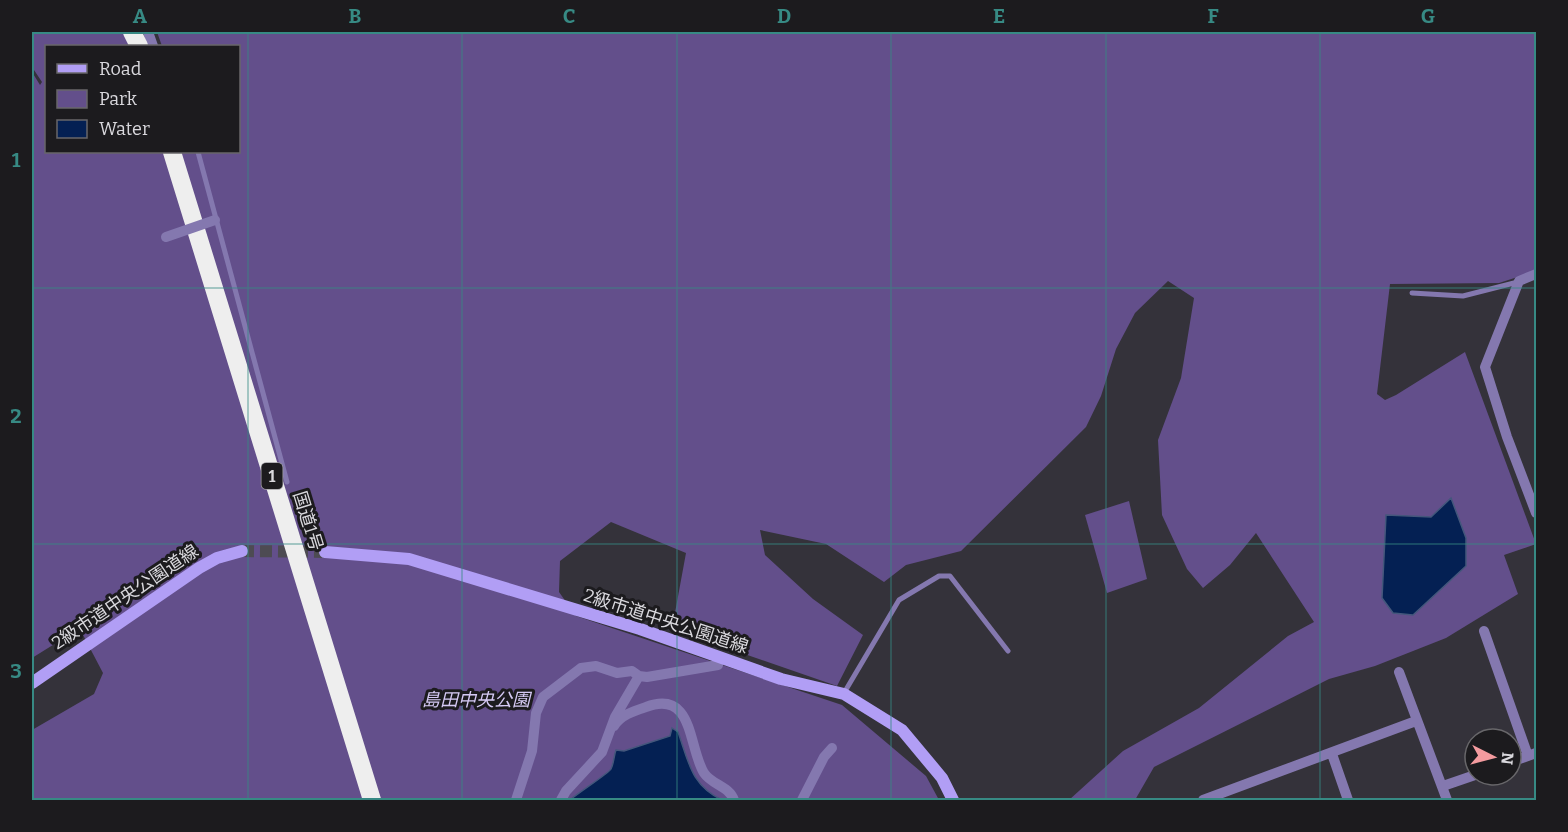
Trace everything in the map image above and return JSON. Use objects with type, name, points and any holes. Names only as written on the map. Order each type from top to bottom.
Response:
[{"type":"highway","name":"国道1号","points":[[171,153],[372,801]]},
{"type":"street","points":[[166,237],[215,220]]},
{"type":"street","points":[[1536,276],[1519,281],[1485,367],[1508,437],[1531,480],[1536,513]]},
{"type":"street","name":"2級市道中央公園道線","points":[[32,683],[199,568],[217,558],[242,551]]},
{"type":"street","name":"2級市道中央公園道線","points":[[325,552],[409,559],[640,629],[782,679],[843,694],[902,730],[942,778],[953,801]]},
{"type":"street","points":[[1484,631],[1532,754]]},
{"type":"street","points":[[516,801],[532,751],[536,713],[543,697],[581,668],[596,666],[617,673],[632,671],[639,676],[647,677],[718,665]]},
{"type":"street","points":[[1399,672],[1447,801]]},
{"type":"street","points":[[561,801],[566,791],[597,760],[625,697],[639,676]]},
{"type":"street","points":[[609,734],[616,722],[631,712],[653,704],[672,706],[684,714],[705,775],[732,793],[734,801]]},
{"type":"street","points":[[1203,801],[1416,721]]},
{"type":"street","points":[[802,801],[824,757],[832,748]]},
{"type":"street","points":[[1332,754],[1348,801]]},
{"type":"street","points":[[1443,786],[1463,779]]},
{"type":"lane","points":[[198,153],[287,482]]},
{"type":"lane","points":[[1412,293],[1463,296],[1519,281]]},
{"type":"lane","points":[[843,694],[899,600],[939,576],[950,576],[1008,651]]},
{"type":"green space","name":"島田中央公園","points":[[32,32],[129,32],[139,45],[45,45],[45,153],[240,153],[240,45],[162,45],[157,32],[1536,32],[1536,271],[1499,283],[1390,284],[1377,394],[1385,400],[1396,395],[1465,352],[1536,544],[1504,555],[1518,594],[1446,638],[1375,666],[1329,679],[1154,767],[1135,800],[1069,800],[1123,751],[1199,708],[1288,636],[1314,622],[1256,533],[1230,565],[1203,588],[1187,569],[1162,515],[1158,440],[1181,378],[1194,298],[1168,281],[1135,313],[1116,349],[1101,396],[1086,427],[961,551],[906,565],[884,582],[826,544],[760,530],[765,555],[813,599],[863,635],[837,686],[672,629],[686,553],[611,522],[560,561],[559,592],[576,616],[842,705],[926,776],[939,800],[32,800],[32,730],[94,694],[103,673],[82,633],[77,630],[32,658],[32,72],[40,85],[42,82],[32,67]]},
{"type":"green space","points":[[1129,501],[1147,579],[1107,593],[1085,515]]},
{"type":"water","points":[[1451,498],[1466,538],[1466,566],[1413,615],[1393,613],[1382,598],[1386,515],[1431,517]]},
{"type":"water","points":[[672,728],[678,732],[697,780],[722,800],[570,800],[611,769],[616,750],[624,751],[670,736]]},
{"type":"tunnel","points":[[242,551],[325,552]]}]
